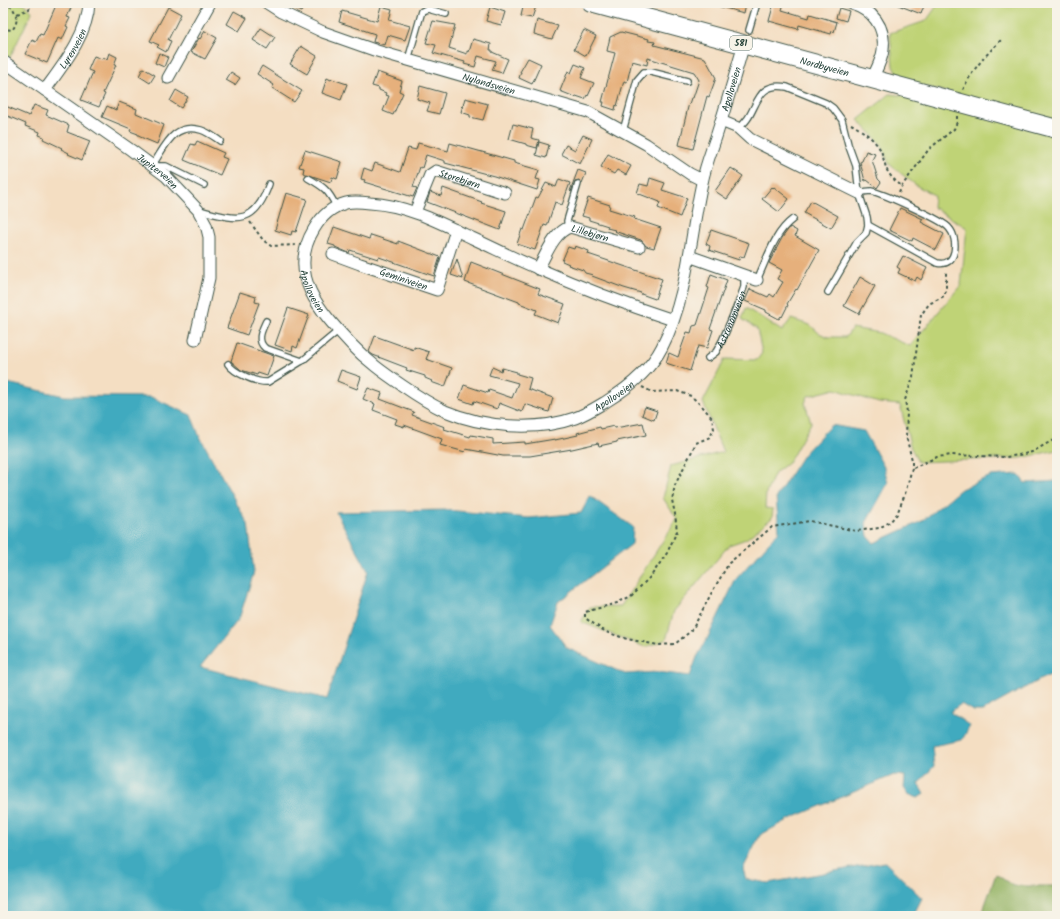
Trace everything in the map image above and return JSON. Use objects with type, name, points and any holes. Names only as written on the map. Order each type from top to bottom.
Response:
[{"type":"main road","name":"Nordbyveien","points":[[592,3],[746,37],[872,79],[1057,129]]},
{"type":"street","name":"Lyrenveien","points":[[45,90],[77,42],[86,21],[89,3]]},
{"type":"street","points":[[168,78],[210,3]]},
{"type":"street","name":"Nylandsveien","points":[[267,3],[281,12],[336,37],[408,60],[576,107],[593,114],[646,144],[690,174],[702,180]]},
{"type":"street","points":[[851,3],[869,6],[879,26],[883,43],[881,57],[872,79]]},
{"type":"street","name":"Apolloveien","points":[[336,206],[323,216],[306,245],[303,259],[305,277],[307,285],[316,302],[338,331],[374,365],[433,405],[456,415],[496,424],[532,425],[548,424],[576,417],[622,392],[636,379],[659,353],[664,344],[682,292],[702,180],[746,37]]},
{"type":"street","name":"Jupiterveien","points":[[3,61],[152,166],[176,185],[198,210],[206,225],[209,237],[209,272],[204,303],[195,340]]},
{"type":"street","points":[[721,121],[738,128],[750,138],[859,193]]},
{"type":"street","name":"Storebjørn","points":[[415,212],[430,174],[436,171],[505,192]]},
{"type":"street","points":[[336,206],[352,202],[370,203],[392,206],[415,212],[538,269],[599,295],[673,320]]},
{"type":"street","name":"Lillebjørn","points":[[538,269],[557,236],[561,231],[568,228],[577,228],[639,247]]},
{"type":"street","name":"Geminiveien","points":[[333,254],[437,290],[456,230]]},
{"type":"street","points":[[689,256],[757,280]]},
{"type":"lane","points":[[746,37],[757,3]]},
{"type":"lane","points":[[408,60],[422,11],[428,9],[446,14]]},
{"type":"lane","points":[[623,131],[637,80],[644,72],[651,72],[687,81]]},
{"type":"lane","points":[[738,128],[744,124],[757,98],[763,91],[780,86],[787,87],[826,103],[833,108],[842,120],[848,144],[856,166],[859,193],[866,213],[868,225],[866,233],[857,242],[828,292]]},
{"type":"lane","points":[[152,166],[174,134],[181,129],[191,128],[202,130],[220,141]]},
{"type":"lane","points":[[152,166],[166,166],[204,185]]},
{"type":"lane","points":[[308,178],[323,187],[330,195],[336,206]]},
{"type":"lane","points":[[198,210],[232,218],[247,216],[259,205],[269,184]]},
{"type":"lane","points":[[568,228],[567,221],[578,184]]},
{"type":"lane","points":[[859,193],[871,191],[940,220],[949,228],[953,236],[955,249],[952,259],[942,265],[937,263],[868,225]]},
{"type":"lane","points":[[757,280],[778,234],[784,225],[792,219]]},
{"type":"lane","name":"Astronomveien","points":[[708,358],[716,352],[734,314],[743,290],[744,276]]},
{"type":"lane","points":[[266,320],[260,337],[262,345],[265,348],[302,361]]},
{"type":"lane","points":[[228,364],[232,369],[248,377],[268,382],[302,361],[338,331]]},
{"type":"path","points":[[16,14],[29,9],[32,3]]},
{"type":"path","points":[[3,4],[12,7],[16,14],[17,20],[14,28],[9,30],[3,29]]},
{"type":"path","points":[[896,201],[902,186],[929,150],[954,129],[957,122],[957,102],[966,82],[975,68],[1002,39]]},
{"type":"path","points":[[842,120],[864,133],[880,148],[885,166],[890,175],[894,181],[902,186]]},
{"type":"path","points":[[247,216],[259,236],[272,246],[306,245]]},
{"type":"path","points":[[636,379],[642,387],[652,392],[677,391],[691,396],[712,418],[714,429],[710,436],[696,443],[675,485],[672,500],[677,531],[667,553],[651,576],[631,596],[617,603],[585,612],[584,618],[606,632],[627,638],[658,645],[675,644],[692,630],[729,563],[772,527],[810,521],[854,531],[884,527],[897,514],[905,494],[912,468],[912,460],[906,436],[907,412],[905,400],[913,377],[921,315],[929,304],[944,296],[947,282],[945,264]]},
{"type":"path","points":[[912,468],[937,457],[1006,456],[1024,454],[1032,452],[1057,438]]},
{"type":"green space","points":[[3,3],[23,4],[32,12],[9,59],[3,54]]},
{"type":"green space","points":[[939,3],[1057,3],[1057,122],[902,80],[893,66],[890,33],[926,21]]},
{"type":"green space","points":[[890,94],[915,97],[1057,135],[1057,450],[1021,458],[918,462],[911,448],[900,405],[879,403],[835,389],[808,396],[805,403],[811,423],[789,462],[775,473],[766,493],[765,508],[773,509],[772,518],[746,539],[729,545],[674,611],[666,640],[645,647],[581,622],[590,607],[621,606],[677,519],[663,498],[671,466],[723,452],[703,402],[725,359],[757,360],[762,353],[757,329],[742,319],[746,308],[782,331],[791,319],[810,325],[819,333],[828,337],[846,337],[852,328],[880,333],[910,346],[961,285],[967,228],[933,207],[934,195],[917,186],[889,164],[881,144],[858,120]]},
{"type":"green space","points":[[996,874],[1013,886],[1057,886],[1057,916],[981,916]]},
{"type":"water","points":[[3,382],[64,396],[151,397],[191,415],[199,435],[248,524],[254,572],[239,619],[200,667],[327,699],[368,571],[336,512],[447,510],[529,518],[581,513],[590,496],[633,527],[632,544],[558,602],[550,625],[567,648],[625,674],[658,672],[690,676],[697,657],[736,579],[779,531],[776,497],[803,455],[831,425],[864,431],[884,467],[888,483],[866,523],[868,536],[874,543],[922,521],[961,489],[991,476],[1018,474],[1025,483],[1057,481],[1057,672],[1037,681],[983,711],[973,711],[961,704],[950,712],[970,726],[962,740],[932,746],[934,766],[918,784],[924,794],[918,798],[908,794],[904,788],[905,776],[894,775],[792,818],[760,835],[743,869],[746,879],[768,883],[885,862],[922,898],[913,916],[3,916],[3,485],[6,463],[3,457]]},
{"type":"building","points":[[57,3],[73,3],[67,17],[70,18],[66,26],[68,27],[62,40],[58,38],[47,63],[25,54],[32,40],[36,42],[40,34],[43,35]]},
{"type":"building","points":[[283,3],[306,3],[301,12]]},
{"type":"building","points":[[524,3],[536,6],[532,18],[521,16]]},
{"type":"building","points":[[717,3],[746,3],[744,13],[717,6]]},
{"type":"building","points":[[774,3],[784,3],[782,10],[809,18],[810,14],[837,22],[834,32],[832,31],[831,34],[799,25],[798,29],[769,21]]},
{"type":"building","points":[[893,3],[925,3],[921,14]]},
{"type":"building","points":[[381,6],[392,9],[389,20],[410,26],[405,40],[388,35],[385,45],[373,42],[375,34],[339,22],[342,11],[377,21]]},
{"type":"building","points":[[168,7],[181,14],[168,40],[171,41],[166,52],[157,47],[159,45],[150,41]]},
{"type":"building","points":[[490,7],[505,12],[501,25],[486,21]]},
{"type":"building","points":[[839,8],[849,11],[846,21],[836,18]]},
{"type":"building","points":[[234,11],[247,18],[239,31],[227,24]]},
{"type":"building","points":[[537,20],[558,26],[552,39],[534,34]]},
{"type":"building","points":[[433,21],[455,25],[449,48],[467,54],[473,39],[491,44],[490,50],[492,50],[492,52],[508,59],[502,73],[492,70],[496,61],[478,56],[475,67],[464,64],[465,62],[433,53],[436,45],[426,43]]},
{"type":"building","points":[[261,28],[275,37],[267,49],[253,40]]},
{"type":"building","points":[[584,30],[596,36],[586,56],[574,49]]},
{"type":"building","points":[[205,31],[217,38],[205,59],[191,52]]},
{"type":"building","points":[[621,32],[649,39],[648,41],[655,42],[654,45],[705,58],[716,78],[709,97],[707,96],[693,149],[679,145],[688,107],[691,98],[693,98],[699,80],[694,72],[648,58],[647,65],[632,61],[627,82],[624,81],[615,110],[603,106],[604,102],[602,102],[615,53],[607,51],[610,37]]},
{"type":"building","points":[[301,46],[317,56],[307,74],[290,64]]},
{"type":"building","points":[[109,53],[117,57],[114,65],[116,65],[103,93],[105,94],[99,107],[81,100],[93,72],[88,70],[94,56],[107,59]]},
{"type":"building","points":[[159,53],[168,57],[164,67],[155,63]]},
{"type":"building","points":[[528,58],[541,64],[532,84],[519,78],[520,72]]},
{"type":"building","points":[[575,64],[585,68],[581,78],[594,83],[585,99],[560,91],[568,71],[571,73]]},
{"type":"building","points":[[262,66],[302,91],[294,102],[272,88],[274,85],[257,74]]},
{"type":"building","points":[[143,68],[155,75],[150,83],[139,76]]},
{"type":"building","points":[[231,72],[240,78],[235,85],[226,80]]},
{"type":"building","points":[[377,72],[402,81],[399,91],[403,93],[393,115],[383,111],[389,96],[385,95],[386,93],[379,90],[379,88],[372,86]]},
{"type":"building","points":[[327,78],[347,84],[341,100],[322,93]]},
{"type":"building","points":[[420,86],[445,93],[439,114],[427,111],[430,103],[417,99]]},
{"type":"building","points":[[176,90],[188,97],[181,108],[170,101]]},
{"type":"building","points":[[465,98],[488,104],[483,120],[470,117],[470,115],[461,112]]},
{"type":"building","points":[[119,102],[137,109],[136,113],[164,125],[157,144],[138,136],[138,134],[130,131],[131,129],[102,117],[107,106],[116,110]]},
{"type":"building","points":[[3,105],[29,116],[34,105],[48,110],[46,115],[69,125],[67,132],[90,141],[82,160],[68,154],[69,153],[61,149],[62,148],[43,139],[44,137],[39,135],[40,132],[3,114]]},
{"type":"building","points":[[513,124],[533,129],[531,138],[539,140],[537,148],[509,139]]},
{"type":"building","points":[[583,135],[592,139],[580,164],[561,154],[566,145],[575,150]]},
{"type":"building","points":[[197,141],[224,153],[222,157],[227,159],[220,175],[184,160],[191,144],[195,145]]},
{"type":"building","points":[[539,142],[549,145],[546,158],[536,155]]},
{"type":"building","points":[[418,143],[448,151],[450,143],[514,161],[514,163],[539,170],[536,179],[540,180],[537,190],[494,176],[445,163],[445,161],[426,155],[413,187],[417,188],[413,197],[364,182],[365,180],[361,179],[364,168],[372,171],[375,163],[400,172],[408,148],[416,150]]},
{"type":"building","points":[[305,150],[342,162],[337,179],[332,177],[331,182],[303,173],[304,168],[299,167]]},
{"type":"building","points":[[866,151],[875,154],[872,160],[878,179],[881,182],[877,188],[867,180],[865,181],[860,162],[862,161]]},
{"type":"building","points":[[608,154],[631,166],[626,175],[617,170],[614,174],[601,167]]},
{"type":"building","points":[[731,168],[743,176],[727,199],[715,191]]},
{"type":"building","points":[[578,170],[586,173],[582,183],[579,180],[575,181],[571,192],[570,191]]},
{"type":"building","points":[[650,178],[665,183],[662,190],[687,198],[680,217],[658,208],[660,202],[637,193],[640,184],[648,186]]},
{"type":"building","points":[[559,179],[570,183],[562,205],[555,202],[547,226],[544,225],[535,250],[517,244],[522,229],[524,230],[536,197],[538,198],[546,183],[556,187]]},
{"type":"building","points":[[772,187],[789,199],[779,212],[762,199]]},
{"type":"building","points":[[443,188],[506,211],[500,230],[427,202],[430,192],[441,196]]},
{"type":"building","points":[[286,193],[307,199],[296,232],[292,231],[291,235],[275,230]]},
{"type":"building","points":[[588,198],[610,205],[609,209],[635,217],[634,219],[661,228],[654,248],[646,246],[641,240],[614,231],[615,230],[607,228],[608,226],[589,220],[589,218],[582,216]]},
{"type":"building","points":[[811,201],[838,216],[831,228],[804,213]]},
{"type":"building","points":[[900,208],[923,219],[921,222],[944,234],[936,250],[913,238],[912,241],[889,230]]},
{"type":"building","points":[[334,227],[369,239],[371,235],[398,244],[398,241],[440,257],[434,276],[379,257],[378,259],[350,250],[349,253],[328,244]]},
{"type":"building","points":[[790,227],[797,231],[795,236],[819,250],[797,290],[796,289],[787,304],[788,305],[782,317],[781,316],[779,319],[766,312],[766,310],[745,301],[750,289],[768,297],[770,294],[774,297],[783,282],[777,279],[782,270],[769,263],[782,238]]},
{"type":"building","points":[[711,230],[749,243],[744,257],[740,256],[739,260],[709,250],[710,246],[706,244]]},
{"type":"building","points":[[575,246],[589,251],[588,254],[662,279],[655,299],[592,276],[593,275],[585,273],[583,270],[568,265],[569,264],[562,261],[568,247],[574,249]]},
{"type":"building","points":[[903,256],[927,268],[921,280],[917,277],[915,281],[898,273],[900,269],[897,267]]},
{"type":"building","points":[[457,259],[463,279],[451,275]]},
{"type":"building","points":[[471,262],[540,289],[538,294],[565,304],[558,323],[535,314],[537,310],[519,302],[465,282]]},
{"type":"building","points":[[711,274],[727,280],[710,329],[713,330],[707,348],[698,346],[690,371],[666,363],[669,353],[678,357],[687,332],[691,333],[693,326],[697,325],[709,288],[707,287]]},
{"type":"building","points":[[860,277],[875,286],[859,314],[844,306]]},
{"type":"building","points":[[240,292],[256,297],[255,302],[259,303],[247,335],[227,328]]},
{"type":"building","points":[[288,308],[309,315],[297,348],[293,346],[292,351],[275,345]]},
{"type":"building","points":[[375,336],[414,350],[414,347],[429,352],[426,359],[452,368],[445,387],[431,382],[432,381],[425,378],[425,376],[406,370],[407,368],[373,355],[369,352]]},
{"type":"building","points":[[237,343],[274,356],[267,376],[258,373],[257,375],[241,370],[231,361]]},
{"type":"building","points":[[492,367],[501,371],[502,368],[517,372],[517,374],[531,378],[528,389],[553,398],[549,412],[525,404],[522,412],[499,403],[497,409],[474,401],[473,404],[459,399],[464,385],[488,393],[489,390],[512,398],[518,383],[489,375]]},
{"type":"building","points":[[341,370],[361,377],[357,389],[337,381]]},
{"type":"building","points":[[368,388],[382,393],[380,399],[414,412],[412,415],[445,427],[444,429],[470,437],[471,435],[493,439],[493,444],[525,442],[525,444],[555,440],[578,435],[577,433],[600,427],[601,429],[614,426],[615,428],[643,423],[646,435],[599,446],[598,443],[530,456],[503,456],[466,449],[465,452],[440,445],[442,439],[404,425],[404,427],[395,424],[397,419],[373,410],[375,404],[363,399]]},
{"type":"building","points":[[645,407],[657,411],[654,420],[642,415]]}]
